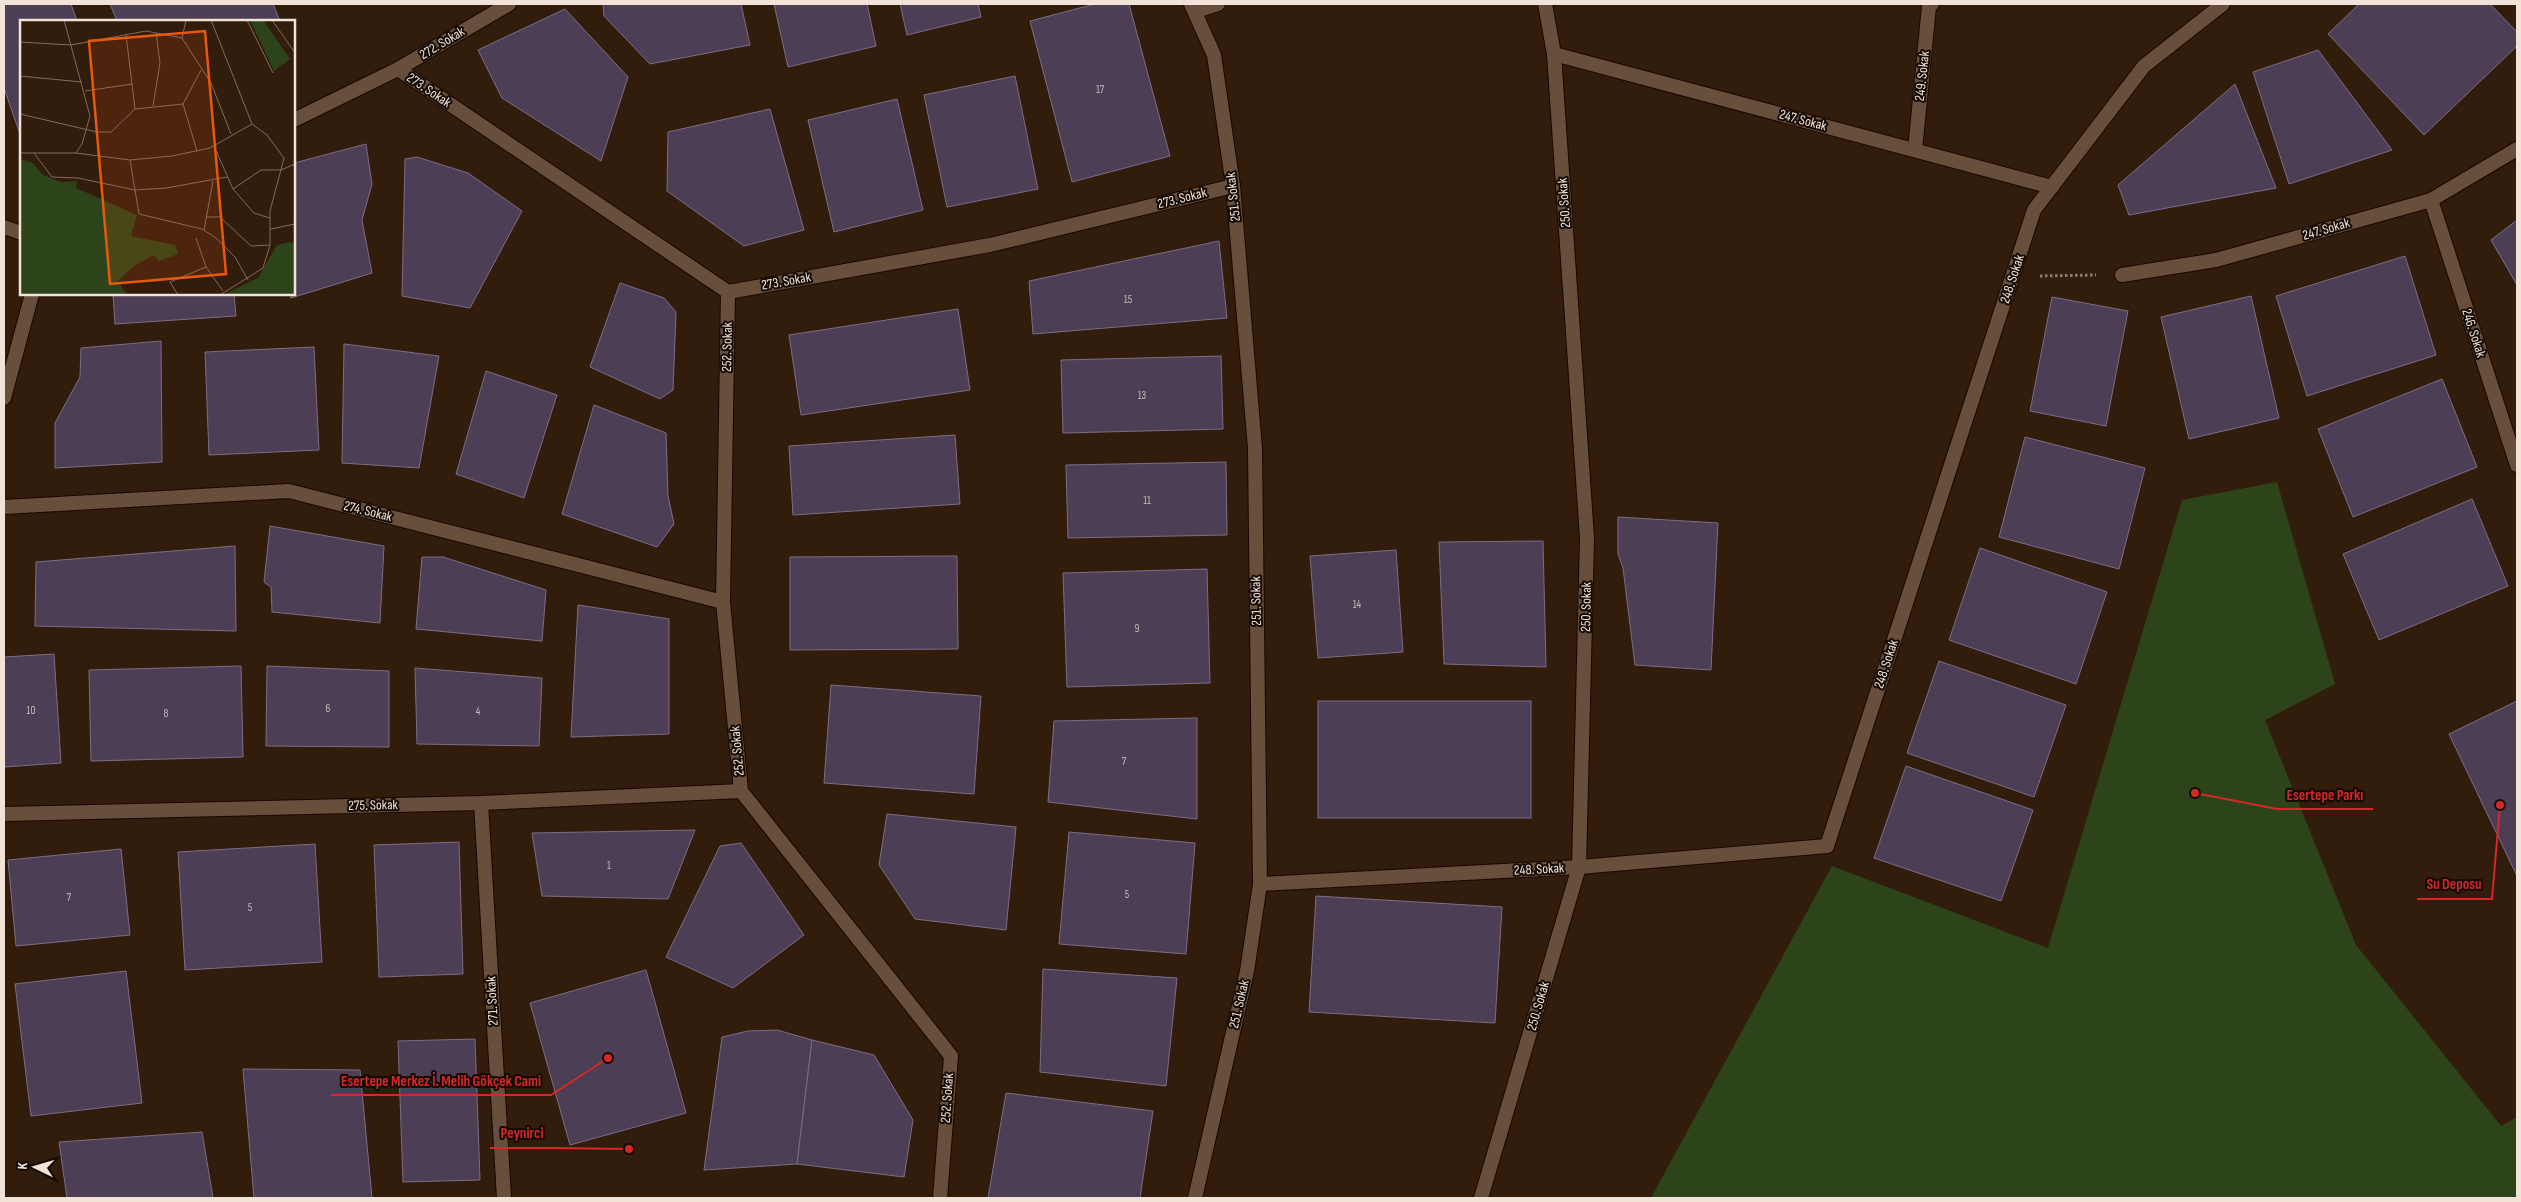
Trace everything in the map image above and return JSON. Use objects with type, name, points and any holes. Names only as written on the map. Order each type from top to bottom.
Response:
[{"type":"street","name":"272. Sokak","points":[[295,120],[398,69],[509,4]]},
{"type":"street","points":[[1194,8],[1218,4]]},
{"type":"street","name":"250. Sokak","points":[[1481,1198],[1579,867],[1587,538],[1554,54],[1545,4]]},
{"type":"street","name":"249. Sokak","points":[[1915,150],[1929,6],[1932,4]]},
{"type":"street","name":"248. Sokak","points":[[1260,884],[1579,867],[1826,846],[2034,210],[2144,66],[2223,4]]},
{"type":"street","name":"251. Sokak","points":[[1194,8],[1214,54],[1233,186],[1255,448],[1260,884],[1247,971],[1195,1198]]},
{"type":"street","name":"247. Sokak","points":[[1554,54],[2052,187]]},
{"type":"street","name":"273. Sokak","points":[[398,69],[728,292],[990,245],[1233,186]]},
{"type":"street","name":"247. Sokak","points":[[2122,275],[2216,260],[2431,200],[2517,149]]},
{"type":"street","name":"246. Sokak","points":[[2431,200],[2517,465]]},
{"type":"street","points":[[4,228],[20,233]]},
{"type":"street","name":"252. Sokak","points":[[728,292],[723,602],[741,791],[950,1056],[940,1198]]},
{"type":"street","points":[[4,398],[32,295]]},
{"type":"street","name":"274. Sokak","points":[[4,507],[289,491],[723,602]]},
{"type":"street","name":"275. Sokak","points":[[4,814],[481,803],[741,791]]},
{"type":"street","name":"271. Sokak","points":[[481,803],[504,1198]]},
{"type":"path","points":[[2012,276],[2122,275]]},
{"type":"green space","points":[[2277,482],[2335,684],[2265,720],[2356,945],[2501,1126],[2517,1117],[2517,1198],[1651,1198],[1832,866],[2048,948],[2182,500]]},
{"type":"building","points":[[4,4],[71,4],[77,20],[20,20],[20,134],[4,88]]},
{"type":"building","points":[[110,4],[273,4],[280,20],[117,20]]},
{"type":"building","points":[[603,4],[741,4],[750,45],[650,64],[604,16]]},
{"type":"building","points":[[774,4],[867,4],[876,46],[788,67]]},
{"type":"building","points":[[900,4],[978,4],[981,17],[907,35]]},
{"type":"building","points":[[1095,4],[1129,4],[1170,156],[1072,182],[1030,21]]},
{"type":"building","points":[[2359,4],[2490,4],[2517,32],[2517,46],[2424,135],[2328,34]]},
{"type":"building","points":[[565,9],[628,77],[601,161],[502,98],[478,50]]},
{"type":"building","points":[[2318,50],[2392,150],[2289,184],[2253,72]]},
{"type":"building","points":[[1015,76],[1038,189],[947,207],[924,95]]},
{"type":"building","points":[[2235,84],[2276,188],[2129,215],[2118,185]]},
{"type":"building","points":[[897,99],[923,210],[834,232],[808,120]]},
{"type":"building","points":[[770,109],[804,230],[744,246],[667,191],[668,132]]},
{"type":"building","points":[[366,144],[372,184],[362,220],[372,273],[291,298],[290,295],[295,295],[295,163]]},
{"type":"building","points":[[417,157],[468,173],[522,211],[470,308],[402,296],[405,159]]},
{"type":"building","points":[[2517,220],[2517,285],[2491,240]]},
{"type":"building","points":[[1219,241],[1227,318],[1033,334],[1029,281]]},
{"type":"building","points":[[2405,256],[2436,355],[2307,396],[2276,296]]},
{"type":"building","points":[[620,283],[664,298],[676,312],[673,390],[660,399],[590,367]]},
{"type":"building","points":[[113,295],[234,295],[236,316],[115,324]]},
{"type":"building","points":[[2251,296],[2279,418],[2189,439],[2161,317]]},
{"type":"building","points":[[2052,297],[2128,311],[2106,426],[2030,411]]},
{"type":"building","points":[[958,309],[970,390],[801,415],[789,335]]},
{"type":"building","points":[[161,341],[162,462],[55,468],[55,423],[80,377],[81,348]]},
{"type":"building","points":[[344,344],[439,356],[419,468],[342,463]]},
{"type":"building","points":[[314,347],[319,450],[209,455],[205,352]]},
{"type":"building","points":[[1221,356],[1223,429],[1063,433],[1061,360]]},
{"type":"building","points":[[486,371],[557,395],[524,498],[456,474]]},
{"type":"building","points":[[2442,379],[2477,467],[2353,517],[2318,429]]},
{"type":"building","points":[[594,405],[666,433],[668,496],[674,524],[657,547],[562,514]]},
{"type":"building","points":[[955,435],[960,504],[793,515],[789,446]]},
{"type":"building","points":[[2025,437],[2145,468],[2119,569],[1999,537]]},
{"type":"building","points":[[1226,462],[1227,535],[1068,538],[1066,465]]},
{"type":"building","points":[[2472,499],[2508,586],[2379,640],[2343,554]]},
{"type":"building","points":[[1618,517],[1718,523],[1711,670],[1635,665],[1623,568],[1618,554]]},
{"type":"building","points":[[270,526],[384,546],[380,623],[272,612],[271,587],[264,582]]},
{"type":"building","points":[[1543,541],[1546,667],[1444,664],[1439,542]]},
{"type":"building","points":[[235,546],[236,631],[35,626],[36,562]]},
{"type":"building","points":[[1980,548],[2107,592],[2076,684],[1949,640]]},
{"type":"building","points":[[1396,550],[1403,652],[1318,658],[1310,556]]},
{"type":"building","points":[[957,556],[958,649],[790,650],[790,557]]},
{"type":"building","points":[[422,557],[443,557],[546,590],[542,641],[416,629]]},
{"type":"building","points":[[1207,569],[1210,683],[1067,687],[1063,573]]},
{"type":"building","points":[[578,605],[669,619],[669,734],[571,737]]},
{"type":"building","points":[[54,654],[61,763],[4,767],[4,657]]},
{"type":"building","points":[[1939,661],[2066,705],[2034,797],[1907,753]]},
{"type":"building","points":[[241,666],[243,757],[91,761],[89,670]]},
{"type":"building","points":[[267,666],[389,671],[389,747],[266,746]]},
{"type":"building","points":[[415,668],[542,678],[539,746],[417,744]]},
{"type":"building","points":[[831,685],[981,696],[974,794],[824,783]]},
{"type":"building","points":[[1318,701],[1531,701],[1531,818],[1318,818]]},
{"type":"building","points":[[2517,701],[2517,876],[2449,734]]},
{"type":"building","points":[[1197,718],[1197,819],[1048,802],[1054,721]]},
{"type":"building","points":[[1906,766],[2033,810],[2001,901],[1874,858]]},
{"type":"building","points":[[887,814],[1016,827],[1006,930],[915,919],[879,865]]},
{"type":"building","points":[[695,830],[668,899],[542,896],[532,833]]},
{"type":"building","points":[[1069,832],[1195,843],[1186,954],[1059,944]]},
{"type":"building","points":[[459,842],[463,974],[379,977],[374,845]]},
{"type":"building","points":[[741,843],[804,935],[733,988],[666,957],[720,846]]},
{"type":"building","points":[[315,844],[322,962],[185,970],[178,852]]},
{"type":"building","points":[[121,849],[130,935],[16,946],[8,860]]},
{"type":"building","points":[[1316,896],[1502,907],[1495,1023],[1309,1012]]},
{"type":"building","points":[[1043,969],[1177,978],[1166,1086],[1040,1072]]},
{"type":"building","points":[[646,970],[686,1113],[570,1145],[530,1003]]},
{"type":"building","points":[[126,971],[142,1103],[31,1116],[15,984]]},
{"type":"building","points":[[777,1030],[812,1040],[797,1164],[704,1170],[722,1037],[748,1031]]},
{"type":"building","points":[[475,1039],[480,1180],[403,1182],[398,1041]]},
{"type":"building","points":[[812,1040],[874,1055],[913,1120],[904,1177],[797,1164]]},
{"type":"building","points":[[243,1069],[360,1070],[372,1198],[254,1198]]},
{"type":"building","points":[[1006,1093],[1153,1111],[1140,1198],[988,1198]]},
{"type":"building","points":[[202,1132],[213,1198],[67,1198],[59,1142]]},
{"type":"place","name":"Esertepe Parkı","points":[[2195,793]]},
{"type":"place","name":"Su Deposu","points":[[2500,805]]},
{"type":"place","name":"Esertepe Merkez İ. Melih Gökçek Cami","points":[[608,1058]]},
{"type":"place","name":"Peynirci","points":[[629,1149]]}]
